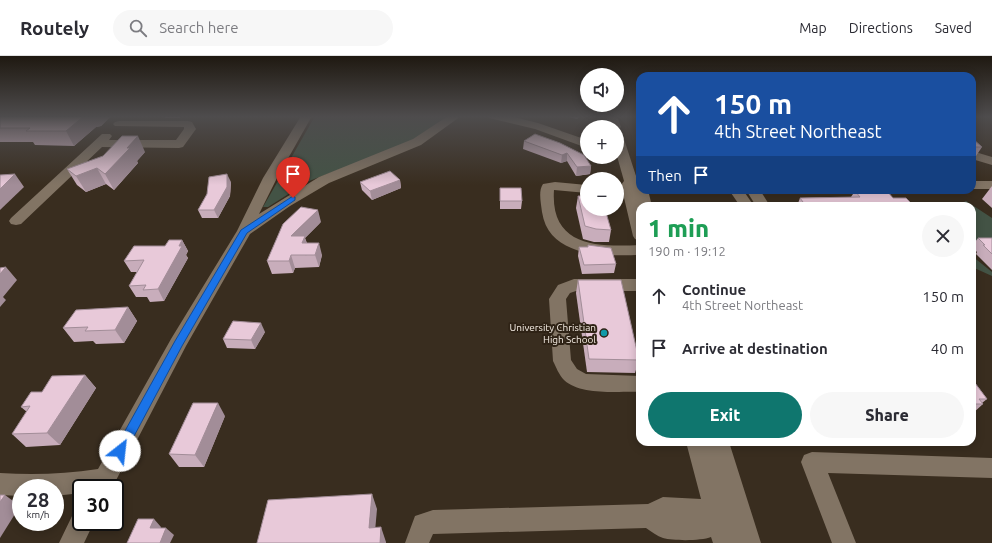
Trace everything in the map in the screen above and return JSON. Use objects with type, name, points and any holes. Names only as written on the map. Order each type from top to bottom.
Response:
[{"type":"street","points":[[16,222],[103,139]]},
{"type":"street","points":[[97,144],[179,144],[183,139]]},
{"type":"street","points":[[105,479],[178,344],[244,231],[270,178],[293,139]]},
{"type":"street","points":[[244,231],[285,203],[324,180],[422,139]]},
{"type":"street","points":[[976,156],[992,161]]},
{"type":"street","points":[[624,162],[633,187],[636,208]]},
{"type":"street","points":[[976,184],[992,185]]},
{"type":"street","points":[[580,188],[555,186],[548,187],[546,189],[551,221],[560,236],[592,250],[636,250]]},
{"type":"street","points":[[636,285],[574,285],[564,289],[557,299],[562,361],[570,374],[583,382],[636,384]]},
{"type":"street","points":[[698,446],[725,543]]},
{"type":"street","points":[[719,446],[749,543]]},
{"type":"street","points":[[844,543],[812,462],[992,468]]},
{"type":"street","points":[[0,484],[40,486],[72,483]]},
{"type":"street","points":[[417,543],[424,525],[433,522],[650,516],[663,509],[700,510],[718,519],[742,521]]},
{"type":"street","points":[[71,543],[77,531]]},
{"type":"green space","points":[[302,139],[417,139],[309,181],[268,207],[263,207]]},
{"type":"green space","points":[[976,208],[992,218],[992,247],[976,243]]},
{"type":"green space","points":[[976,259],[992,272],[992,276],[976,269]]},
{"type":"building","points":[[119,139],[136,139],[127,148],[130,148],[105,174],[97,168],[76,176],[67,169],[103,156]]},
{"type":"building","points":[[528,139],[548,139],[560,143],[580,153],[580,164],[590,164],[591,166],[577,167],[567,153],[562,155],[524,141]]},
{"type":"building","points":[[976,142],[982,147],[976,147]]},
{"type":"building","points":[[390,171],[400,180],[370,191],[360,182]]},
{"type":"building","points":[[15,174],[0,189],[0,175]]},
{"type":"building","points":[[227,174],[227,187],[214,210],[198,210],[207,194],[209,177]]},
{"type":"building","points":[[500,188],[521,188],[522,201],[500,201]]},
{"type":"building","points":[[858,194],[890,194],[893,198],[906,198],[910,202],[803,202],[800,198],[860,197]]},
{"type":"building","points":[[301,207],[318,210],[291,236],[305,236],[302,243],[319,243],[315,255],[291,255],[289,261],[267,261],[283,224]]},
{"type":"building","points":[[583,216],[607,216],[611,230],[596,229],[585,226]]},
{"type":"building","points":[[978,238],[992,238],[992,254],[983,245],[985,245]]},
{"type":"building","points":[[169,240],[182,240],[179,246],[182,246],[158,289],[143,290],[146,285],[129,286],[144,260],[124,261],[134,246],[165,246]]},
{"type":"building","points":[[588,245],[611,248],[616,264],[584,265],[579,247],[588,247]]},
{"type":"building","points":[[6,267],[0,274],[0,268]]},
{"type":"building","name":"University Christian High School","points":[[578,280],[621,280],[636,347],[636,360],[589,359]]},
{"type":"building","points":[[128,307],[115,330],[85,331],[88,327],[63,328],[76,310]]},
{"type":"building","points":[[233,321],[261,323],[251,340],[223,339]]},
{"type":"building","points":[[85,375],[47,433],[12,434],[30,406],[21,407],[31,392],[42,392],[52,376]]},
{"type":"building","points":[[976,384],[987,399],[979,399],[983,404],[976,404]]},
{"type":"building","points":[[193,403],[218,403],[195,455],[169,454]]},
{"type":"building","points":[[372,494],[369,528],[381,527],[380,543],[257,543],[268,500]]},
{"type":"building","points":[[0,495],[5,495],[0,502]]},
{"type":"building","points":[[138,519],[154,519],[150,528],[166,528],[160,543],[127,543]]},
{"type":"place","name":"University Christian High School","points":[[604,333]]},
{"type":"route","points":[[120,451],[178,344],[244,231],[293,198]]}]
